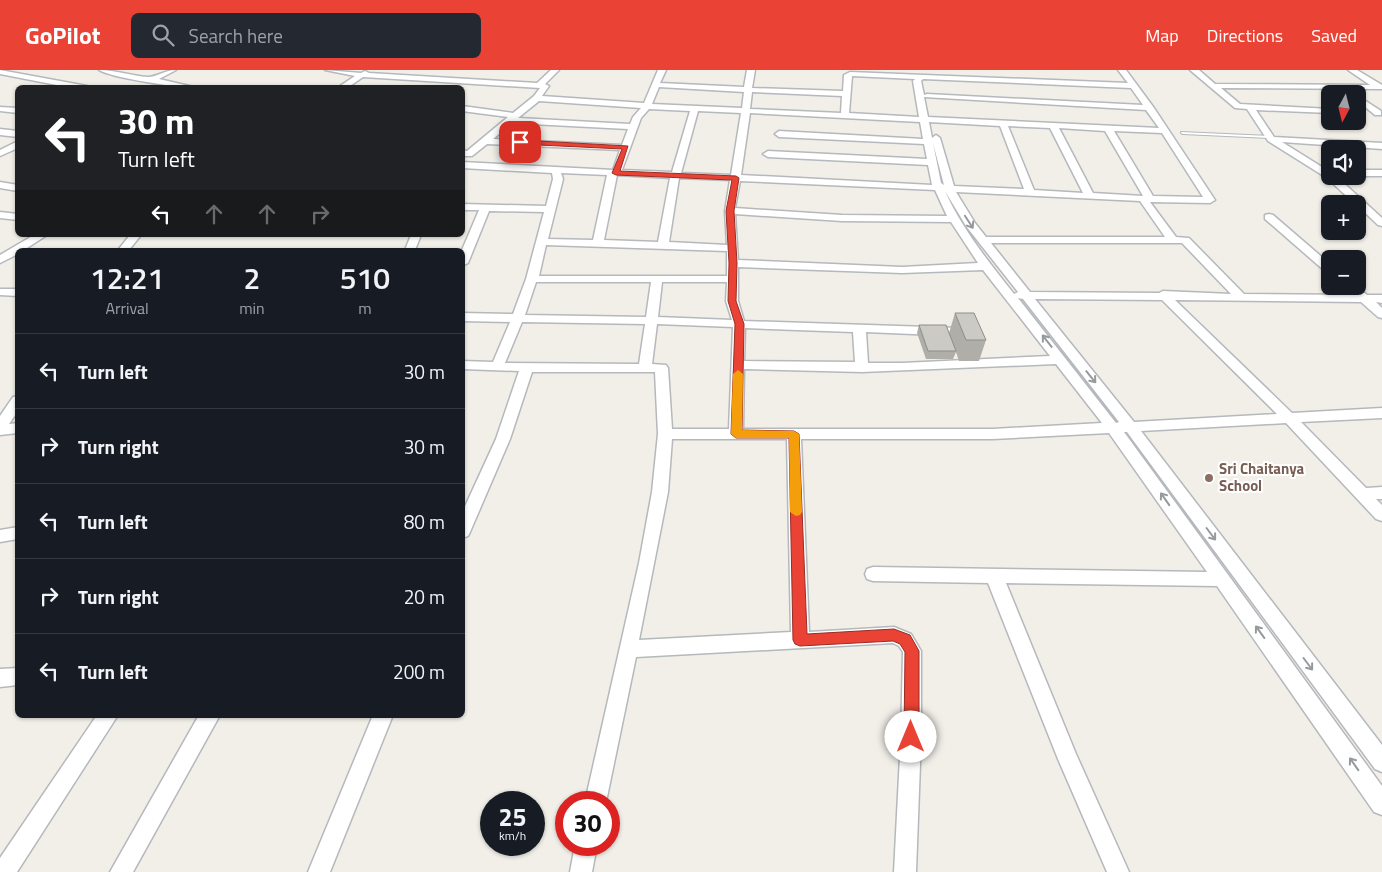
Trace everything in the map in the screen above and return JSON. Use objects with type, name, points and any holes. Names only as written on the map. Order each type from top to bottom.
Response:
[{"type":"street","points":[[103,70],[178,85]]},
{"type":"street","points":[[141,85],[172,70]]},
{"type":"street","points":[[329,70],[362,75],[545,86],[537,98],[485,141],[466,154]]},
{"type":"street","points":[[346,85],[370,70]]},
{"type":"street","points":[[538,86],[555,70]]},
{"type":"street","points":[[598,244],[614,173],[626,148],[637,117],[647,106],[662,70]]},
{"type":"street","points":[[736,434],[739,324],[732,301],[733,263],[730,211],[751,70]]},
{"type":"street","points":[[465,164],[1146,199],[1210,200],[1166,131],[1122,70]]},
{"type":"street","points":[[1194,70],[1238,106],[1321,111]]},
{"type":"street","points":[[1352,70],[1380,87]]},
{"type":"street","points":[[0,72],[70,85]]},
{"type":"street","points":[[845,116],[848,75],[850,74],[919,75],[1134,86]]},
{"type":"street","points":[[919,75],[924,82],[927,96],[928,142],[932,162],[944,188],[1026,296],[1130,426],[1382,762]]},
{"type":"street","points":[[919,75],[916,81],[954,219],[987,266],[1113,427],[1382,804]]},
{"type":"street","points":[[470,81],[477,76]]},
{"type":"street","points":[[656,85],[847,94]]},
{"type":"street","points":[[1213,86],[1321,87]]},
{"type":"street","points":[[1366,87],[1380,87]]},
{"type":"street","points":[[927,96],[1150,108]]},
{"type":"street","points":[[537,98],[647,106],[1166,131]]},
{"type":"street","points":[[1366,103],[1380,113]]},
{"type":"street","points":[[1250,107],[1270,138],[1321,169]]},
{"type":"street","points":[[663,245],[676,175],[696,108]]},
{"type":"street","points":[[0,109],[15,111]]},
{"type":"street","points":[[465,109],[512,118],[633,127]]},
{"type":"street","points":[[1366,113],[1380,113]]},
{"type":"street","points":[[1003,123],[1030,193]]},
{"type":"street","points":[[1053,126],[1089,195]]},
{"type":"street","points":[[1108,129],[1146,199],[1173,240]]},
{"type":"street","points":[[0,132],[15,134]]},
{"type":"street","points":[[779,134],[928,142]]},
{"type":"street","points":[[1270,138],[1382,146]]},
{"type":"street","points":[[485,141],[626,148]]},
{"type":"street","points":[[0,154],[15,146]]},
{"type":"street","points":[[0,154],[15,156]]},
{"type":"street","points":[[768,154],[932,162]]},
{"type":"street","points":[[497,367],[518,318],[543,242],[558,179],[556,170]]},
{"type":"street","points":[[1366,173],[1382,174]]},
{"type":"street","points":[[0,185],[15,188]]},
{"type":"street","points":[[1341,185],[1382,223]]},
{"type":"street","points":[[465,207],[550,209]]},
{"type":"street","points":[[465,256],[485,208]]},
{"type":"street","points":[[730,211],[817,218],[893,221],[954,219]]},
{"type":"street","points":[[0,214],[15,216]]},
{"type":"street","points":[[1269,217],[1321,262]]},
{"type":"street","points":[[20,248],[39,237]]},
{"type":"street","points":[[125,248],[134,237]]},
{"type":"street","points":[[983,240],[1185,240],[1240,296]]},
{"type":"street","points":[[543,242],[732,248]]},
{"type":"street","points":[[0,260],[15,251]]},
{"type":"street","points":[[733,263],[902,270],[987,266]]},
{"type":"street","points":[[532,278],[733,279]]},
{"type":"street","points":[[645,368],[657,279]]},
{"type":"street","points":[[0,292],[15,293]]},
{"type":"street","points":[[1010,295],[1382,298]]},
{"type":"street","points":[[1163,295],[1288,417],[1382,515]]},
{"type":"street","points":[[1359,295],[1382,314]]},
{"type":"street","points":[[465,317],[651,320],[959,332]]},
{"type":"street","points":[[858,328],[862,368]]},
{"type":"street","points":[[738,365],[862,368],[1061,360]]},
{"type":"street","points":[[465,365],[527,368],[661,368],[665,434],[660,492],[647,563],[597,791]]},
{"type":"street","points":[[465,525],[503,439],[527,368]]},
{"type":"street","points":[[0,428],[15,405]]},
{"type":"street","points":[[665,434],[993,434],[1382,413]]},
{"type":"street","points":[[0,428],[15,428]]},
{"type":"street","points":[[794,434],[800,640]]},
{"type":"street","points":[[1362,494],[1382,493]]},
{"type":"street","points":[[0,536],[15,534]]},
{"type":"street","points":[[873,574],[1222,578]]},
{"type":"street","points":[[994,575],[1068,759],[1118,872]]},
{"type":"street","points":[[627,649],[894,635],[905,640],[912,651],[911,737],[905,872]]},
{"type":"street","points":[[0,678],[15,676]]},
{"type":"street","points":[[4,872],[106,718]]},
{"type":"street","points":[[121,872],[208,718]]},
{"type":"street","points":[[319,872],[382,718]]},
{"type":"street","points":[[581,872],[584,856]]},
{"type":"lane","points":[[1183,133],[1270,138]]},
{"type":"building","points":[[955,313],[974,313],[986,340],[966,340]]},
{"type":"building","points":[[919,325],[946,325],[956,351],[928,351]]},
{"type":"slow traffic","points":[[738,374],[736,434],[794,434],[796,512]]},
{"type":"place","name":"Sri Chaitanya School","points":[[1209,478]]},
{"type":"route","points":[[520,142],[626,148],[616,173],[736,178],[730,211],[733,263],[732,301],[739,324],[736,434],[794,434],[800,640],[894,635],[905,640],[912,651],[911,737]]}]
